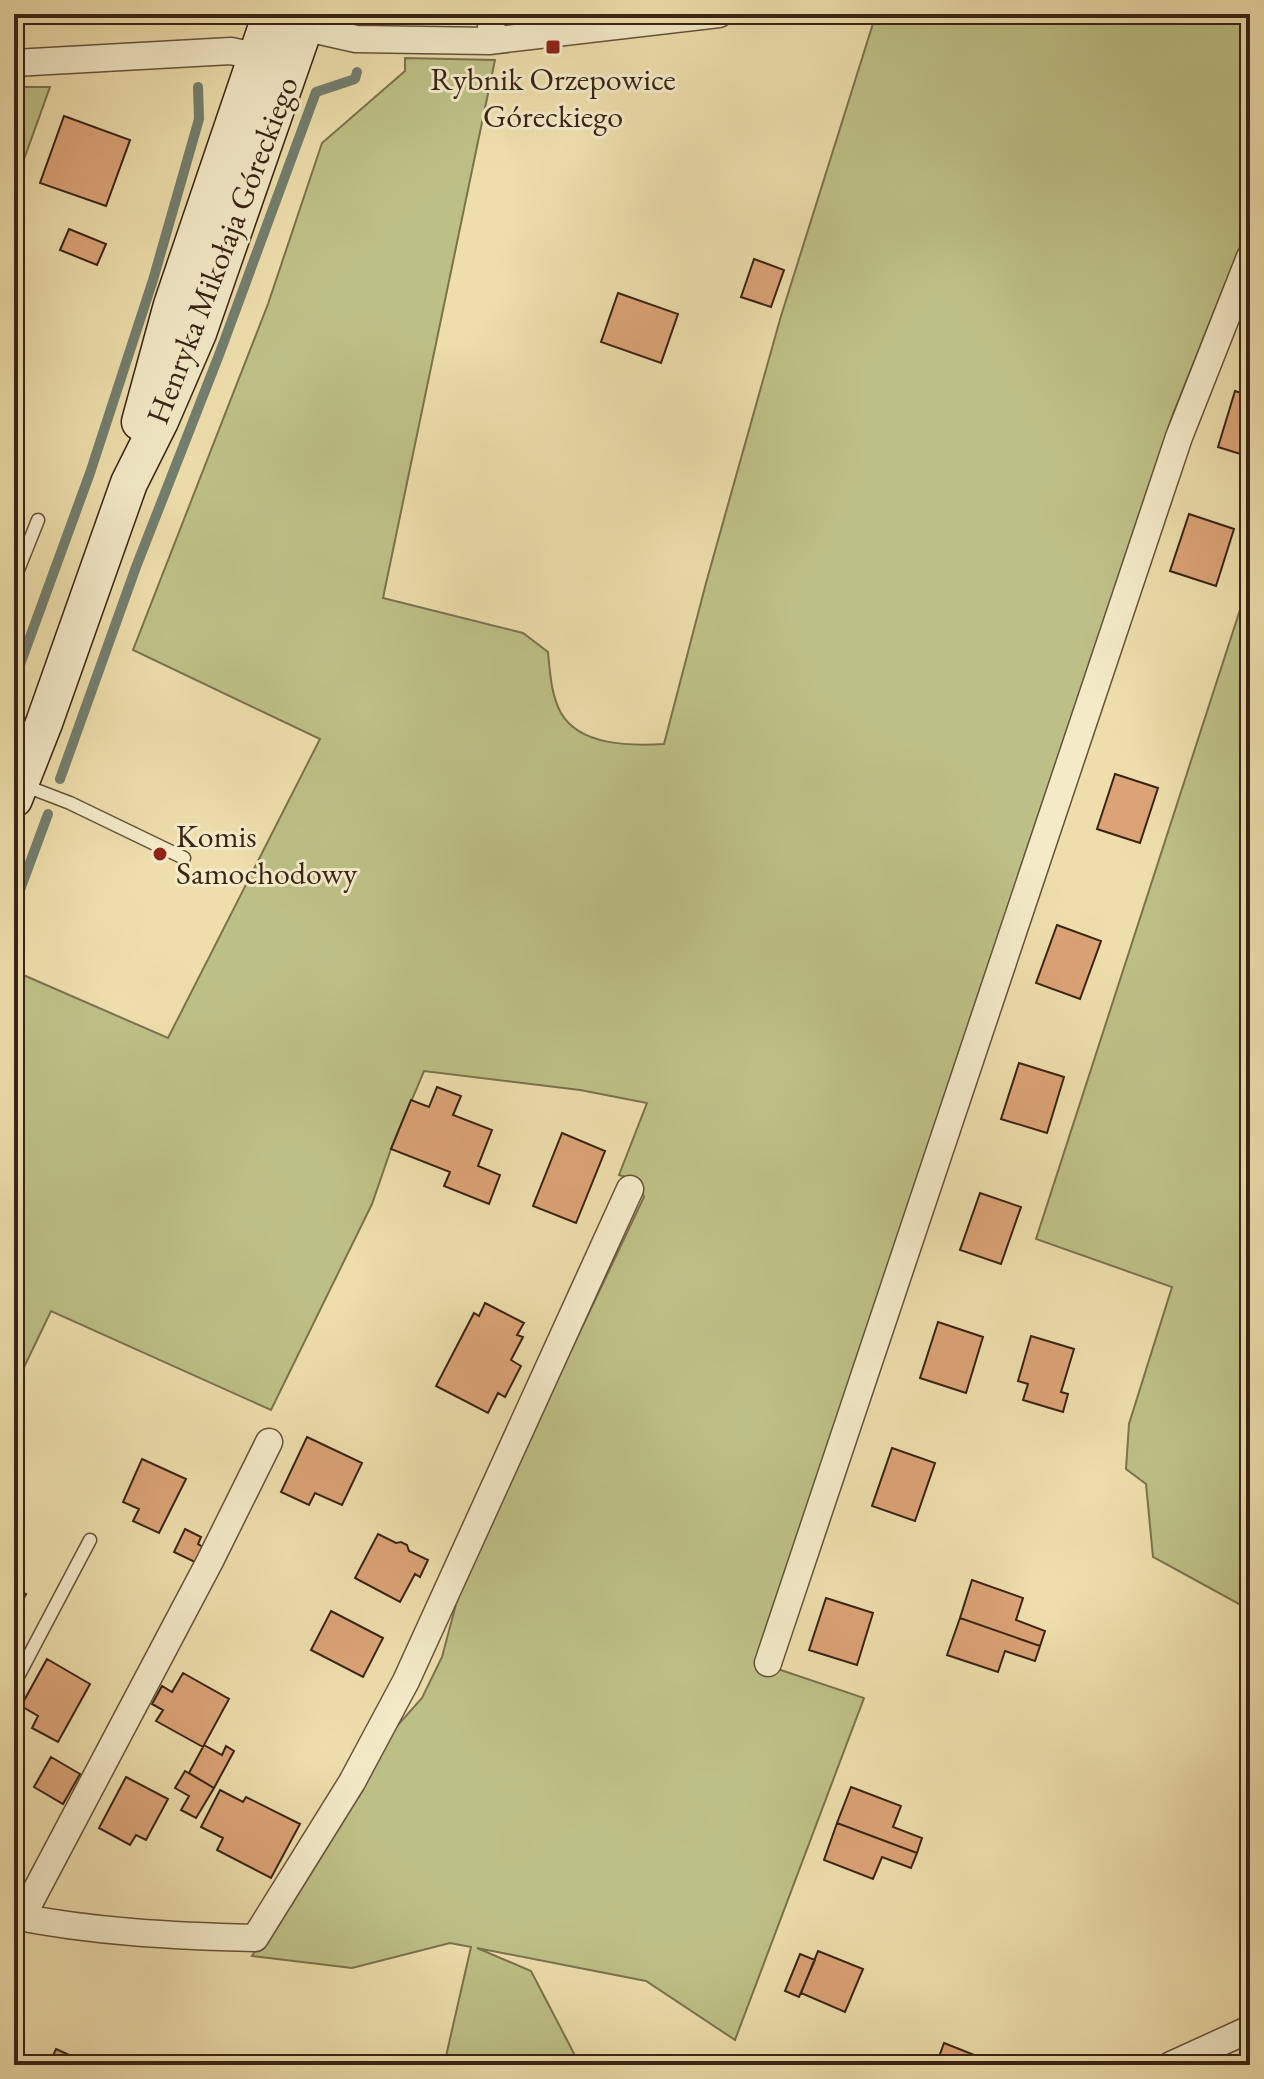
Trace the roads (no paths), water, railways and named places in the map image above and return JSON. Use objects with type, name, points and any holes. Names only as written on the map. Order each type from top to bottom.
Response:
[{"type":"main road","name":"Henryka Mikołaja Góreckiego","points":[[129,483],[141,415],[172,305],[271,16]]},
{"type":"main road","name":"Henryka Mikołaja Góreckiego","points":[[18,782],[129,483],[198,333],[307,21]]},
{"type":"street","points":[[489,41],[493,14]]},
{"type":"street","points":[[271,16],[307,21],[356,39],[489,41],[719,14]]},
{"type":"street","points":[[14,63],[231,51],[257,55],[291,66]]},
{"type":"street","points":[[768,1663],[1179,437],[1250,257]]},
{"type":"street","points":[[269,1442],[210,1561],[18,1916],[67,1926],[160,1935],[255,1938],[352,1782],[406,1681],[630,1189]]},
{"type":"street","points":[[1171,2065],[1250,2029]]},
{"type":"lane","points":[[14,580],[38,520]]},
{"type":"lane","points":[[18,782],[70,803],[184,858]]},
{"type":"lane","points":[[14,1684],[90,1540]]},
{"type":"waterway","points":[[60,779],[136,567],[219,355],[316,92],[355,79],[357,72]]},
{"type":"waterway","points":[[14,681],[90,473],[153,280],[199,119],[198,87]]},
{"type":"waterway","points":[[14,906],[48,814]]},
{"type":"place","name":"Rybnik Orzepowice Góreckiego","points":[[553,47]]},
{"type":"place","name":"Komis Samochodowy","points":[[160,854]]}]
